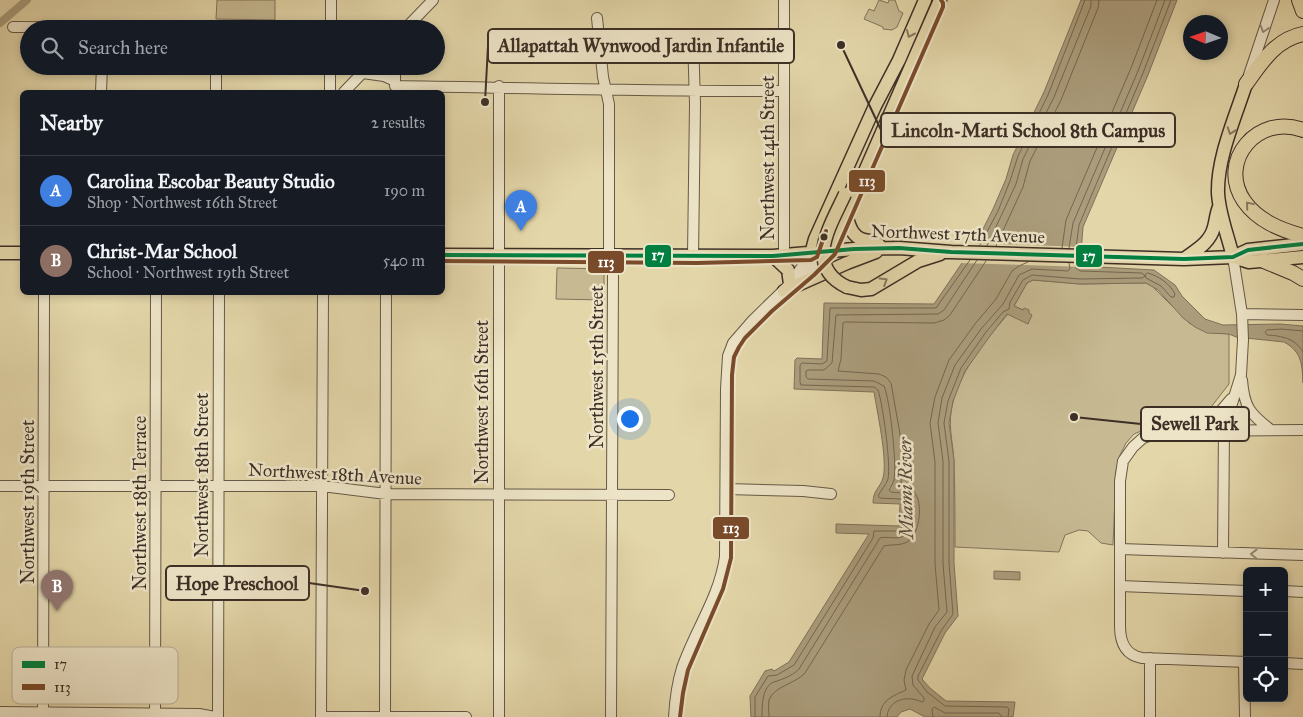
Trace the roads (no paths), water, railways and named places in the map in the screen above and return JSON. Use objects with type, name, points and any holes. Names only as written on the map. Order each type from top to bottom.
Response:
[{"type":"highway","points":[[1299,0],[1303,11]]},
{"type":"highway","points":[[1246,84],[1264,59],[1275,48],[1296,35],[1303,34]]},
{"type":"highway","points":[[1303,130],[1287,126],[1270,128],[1252,138],[1240,154],[1236,180],[1240,192],[1250,209],[1269,224],[1303,236]]},
{"type":"highway","points":[[1264,261],[1293,272],[1303,279]]},
{"type":"main road","points":[[911,0],[931,5]]},
{"type":"main road","points":[[811,254],[813,244],[875,106],[931,5]]},
{"type":"main road","points":[[830,251],[931,5]]},
{"type":"main road","points":[[899,60],[887,96],[824,242],[823,254],[825,265],[837,282],[847,287],[861,290],[872,288],[918,260],[936,254],[951,252]]},
{"type":"main road","points":[[1233,257],[1220,205],[1218,187],[1220,166],[1246,84]]},
{"type":"main road","points":[[1184,259],[1202,247],[1209,238],[1214,229],[1220,205]]},
{"type":"main road","points":[[846,215],[848,224],[856,236],[862,240],[873,241],[886,248]]},
{"type":"main road","name":"Northwest 17th Avenue","points":[[1233,257],[1248,250],[1303,244]]},
{"type":"main road","points":[[778,256],[788,270],[787,287],[886,248]]},
{"type":"main road","name":"Northwest 17th Avenue","points":[[445,255],[778,256],[886,248],[951,252],[1184,259],[1233,257],[1249,262],[1303,258]]},
{"type":"main road","points":[[0,253],[20,253]]},
{"type":"street","points":[[331,0],[331,20]]},
{"type":"street","points":[[414,20],[433,0]]},
{"type":"street","name":"Northwest 14th Street","points":[[778,256],[784,91],[784,0]]},
{"type":"street","points":[[1246,84],[1274,0]]},
{"type":"street","name":"Northwest 15th Street","points":[[597,18],[608,104],[608,256],[613,271],[611,717]]},
{"type":"street","points":[[13,27],[20,27]]},
{"type":"street","points":[[693,37],[693,257]]},
{"type":"street","points":[[101,90],[102,75]]},
{"type":"street","points":[[216,75],[216,90]]},
{"type":"street","points":[[330,75],[330,90]]},
{"type":"street","points":[[346,90],[361,75]]},
{"type":"street","points":[[381,75],[396,86],[498,86],[694,92],[784,91]]},
{"type":"street","name":"Northwest 16th Street","points":[[498,86],[498,717]]},
{"type":"street","points":[[674,717],[677,684],[682,666],[715,595],[722,574],[726,548],[726,380],[730,349],[753,320],[787,287],[807,273],[830,251]]},
{"type":"street","points":[[787,287],[811,254]]},
{"type":"street","points":[[1233,257],[1242,319],[1241,374],[1244,398],[1248,408],[1259,421],[1271,430]]},
{"type":"street","name":"Northwest 19th Street","points":[[44,295],[44,647]]},
{"type":"street","name":"Northwest 18th Terrace","points":[[155,647],[156,295]]},
{"type":"street","name":"Northwest 18th Street","points":[[216,717],[219,295]]},
{"type":"street","points":[[323,295],[321,717],[466,717]]},
{"type":"street","points":[[385,716],[386,295]]},
{"type":"street","points":[[1242,319],[1303,315]]},
{"type":"street","points":[[1223,553],[1224,429],[1241,374]]},
{"type":"street","points":[[1182,430],[1216,416],[1235,394]]},
{"type":"street","points":[[1216,416],[1217,424],[1224,429]]},
{"type":"street","points":[[1243,662],[1150,658],[1132,655],[1121,642],[1119,487],[1122,466],[1125,457],[1137,442],[1148,435],[1163,431],[1224,429],[1303,430]]},
{"type":"street","name":"Northwest 18th Avenue","points":[[0,486],[322,486],[386,494],[669,495]]},
{"type":"street","points":[[726,489],[803,491],[831,494]]},
{"type":"street","points":[[1120,550],[1303,555]]},
{"type":"street","points":[[1120,586],[1243,590]]},
{"type":"street","points":[[1288,592],[1303,592]]},
{"type":"street","points":[[1150,658],[1150,717]]},
{"type":"street","points":[[1288,663],[1303,664]]},
{"type":"street","points":[[1245,702],[1245,717]]},
{"type":"street","name":"Northwest 19th Street","points":[[44,704],[44,712]]},
{"type":"street","name":"Northwest 18th Terrace","points":[[155,704],[155,713]]},
{"type":"street","points":[[0,712],[126,715],[155,713],[206,714],[216,717]]},
{"type":"water","name":"Miami River","points":[[1081,0],[1177,0],[1148,75],[1083,227],[1080,266],[1154,270],[1175,285],[1182,296],[1205,319],[1223,325],[1280,324],[1303,326],[1303,383],[1298,354],[1284,342],[1236,337],[1229,334],[1207,333],[1183,318],[1158,290],[1146,283],[1080,284],[1033,280],[1027,283],[1014,306],[1023,310],[1024,308],[1029,310],[1029,313],[1032,315],[1028,324],[1007,314],[965,371],[953,401],[949,423],[954,460],[954,563],[958,616],[945,633],[922,679],[946,701],[1015,702],[1013,717],[925,717],[910,709],[901,712],[897,717],[751,717],[750,696],[765,671],[772,669],[774,671],[789,662],[869,534],[836,533],[836,524],[899,526],[900,504],[873,503],[875,492],[883,478],[884,470],[883,448],[874,392],[794,389],[795,360],[797,358],[822,359],[824,303],[934,304],[977,241],[993,209],[1006,179],[1013,155],[1044,92]]},
{"type":"water","points":[[994,571],[1020,572],[1020,580],[994,579]]},
{"type":"waterway","points":[[0,23],[27,0]]},
{"type":"place","name":"Lincoln-Marti School 8th Campus","points":[[841,45]]},
{"type":"place","name":"Allapattah Wynwood Jardin Infantile","points":[[485,102]]},
{"type":"place","name":"Carolina Escobar Beauty Studio","points":[[521,231]]},
{"type":"place","name":"Sewell Park","points":[[1074,417]]},
{"type":"place","name":"Hope Preschool","points":[[365,591]]},
{"type":"place","name":"Christ-Mar School","points":[[57,611]]}]
